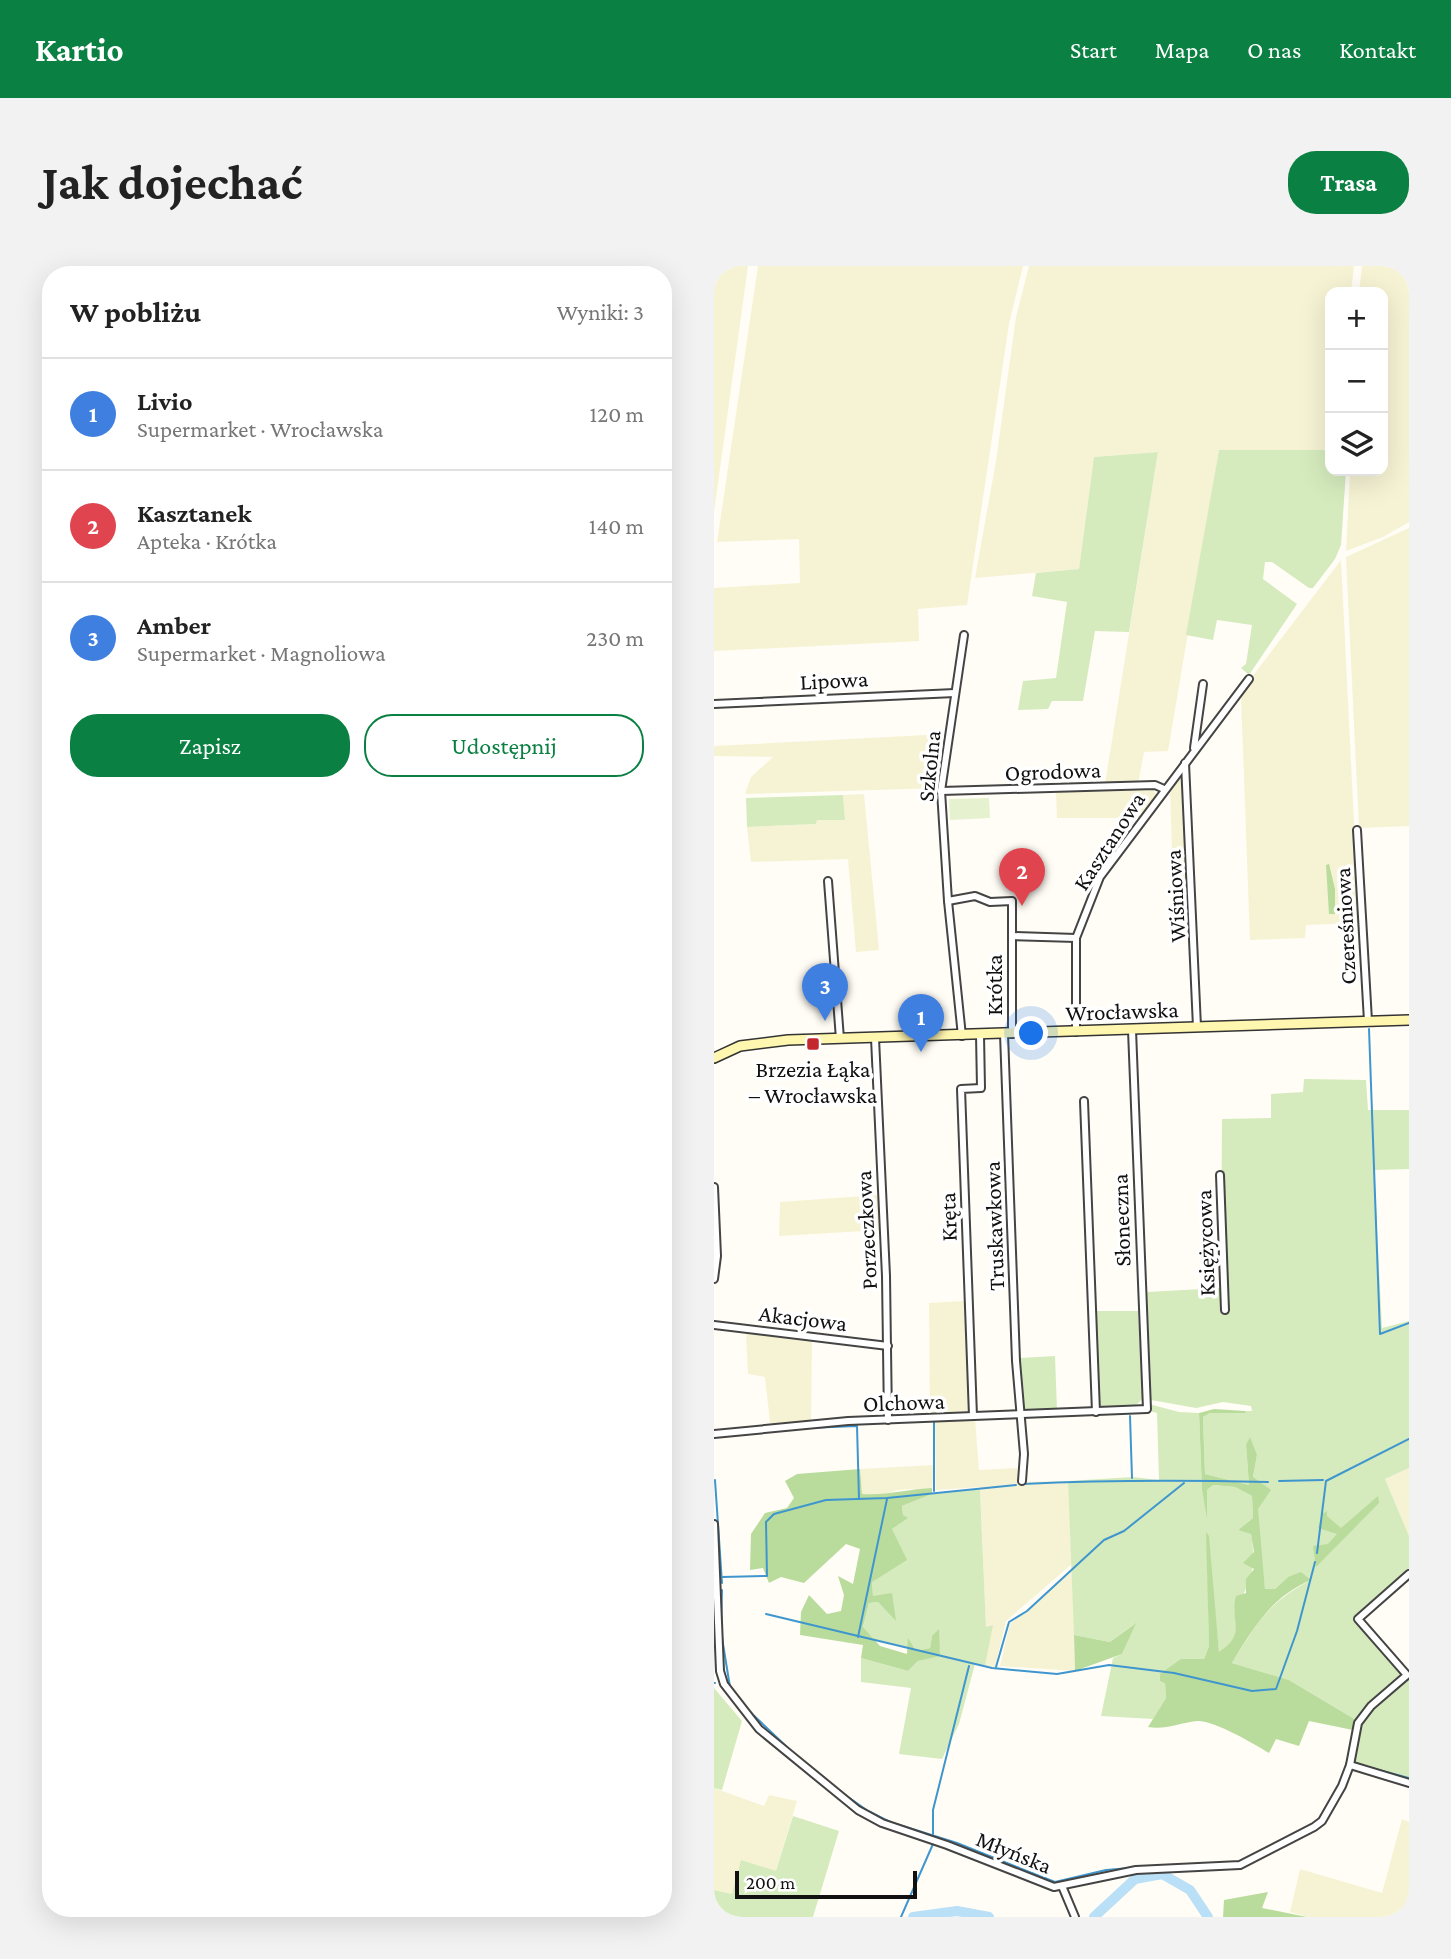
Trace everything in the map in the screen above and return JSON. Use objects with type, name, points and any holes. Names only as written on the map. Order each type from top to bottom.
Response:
[{"type":"street","name":"Szkolna","points":[[962,1035],[948,901],[941,791],[964,635]]},
{"type":"street","name":"Kasztanowa","points":[[1076,1032],[1076,938],[1100,877],[1249,679]]},
{"type":"street","points":[[1194,750],[1203,684]]},
{"type":"street","name":"Lipowa","points":[[714,704],[926,692],[955,693]]},
{"type":"street","name":"Wiśniowa","points":[[1185,763],[1197,1027]]},
{"type":"street","name":"Ogrodowa","points":[[941,791],[1155,785],[1164,789]]},
{"type":"street","name":"Czereśniowa","points":[[1357,830],[1368,1021]]},
{"type":"street","points":[[828,881],[840,1039]]},
{"type":"street","name":"Krótka","points":[[948,901],[975,896],[990,902],[1012,901],[1008,1034]]},
{"type":"street","name":"Krótka","points":[[1012,936],[1076,938]]},
{"type":"street","name":"Wrocławska","points":[[714,1058],[730,1049],[751,1043],[1409,1020]]},
{"type":"street","name":"Słoneczna","points":[[1132,1030],[1147,1409]]},
{"type":"street","name":"Truskawkowa","points":[[1008,1034],[1019,1416],[1024,1454],[1022,1481]]},
{"type":"street","name":"Kręta","points":[[973,1416],[961,1089],[981,1088],[980,1035]]},
{"type":"street","name":"Porzeczkowa","points":[[875,1038],[888,1346],[888,1420]]},
{"type":"street","points":[[1084,1101],[1096,1412]]},
{"type":"street","name":"Księżycowa","points":[[1220,1175],[1225,1310]]},
{"type":"street","points":[[714,1188],[714,1279]]},
{"type":"street","name":"Akacjowa","points":[[714,1325],[888,1346]]},
{"type":"street","name":"Olchowa","points":[[714,1434],[772,1427],[888,1420],[1147,1409]]},
{"type":"street","name":"Młyńska","points":[[714,1524],[720,1671],[724,1684],[759,1729],[858,1810],[882,1823],[1054,1887],[1136,1870],[1240,1865],[1322,1821],[1350,1765],[1358,1723],[1371,1706],[1407,1675],[1357,1621],[1409,1574]]},
{"type":"street","points":[[1350,1765],[1409,1783]]},
{"type":"street","points":[[1062,1886],[1074,1917]]},
{"type":"shaded area","points":[[714,266],[748,266],[714,512]]},
{"type":"shaded area","points":[[758,266],[1023,266],[1009,324],[967,605],[918,609],[919,641],[714,651],[714,588],[800,583],[799,539],[717,542]]},
{"type":"shaded area","points":[[1029,266],[1354,266],[1352,287],[1325,287],[1325,450],[1219,450],[1168,751],[1144,752],[1138,784],[1105,784],[1158,452],[1094,457],[1079,569],[975,578],[996,461],[1016,317]]},
{"type":"shaded area","points":[[1362,266],[1409,266],[1409,522],[1383,537],[1346,551],[1350,476],[1388,476],[1388,287],[1360,287]]},
{"type":"shaded area","points":[[1409,528],[1409,826],[1359,828],[1346,557]]},
{"type":"shaded area","points":[[1341,560],[1359,923],[1306,925],[1305,938],[1250,940],[1241,698],[1236,698]]},
{"type":"shaded area","points":[[946,734],[939,788],[745,794],[751,777],[773,757],[714,756],[714,746]]},
{"type":"shaded area","points":[[1183,768],[1192,918],[1174,921],[1170,786]]},
{"type":"shaded area","points":[[1153,788],[1156,795],[1140,818],[1057,818],[1056,792]]},
{"type":"shaded area","points":[[864,794],[879,950],[856,952],[848,859],[751,862],[747,827],[845,820],[843,795]]},
{"type":"shaded area","points":[[879,1195],[881,1230],[779,1236],[780,1202]]},
{"type":"shaded area","points":[[964,1301],[969,1410],[966,1414],[930,1415],[929,1303]]},
{"type":"shaded area","points":[[746,1332],[812,1340],[811,1422],[770,1423],[765,1377],[748,1374]]},
{"type":"shaded area","points":[[975,1419],[979,1470],[1017,1468],[1018,1482],[1068,1481],[1072,1564],[1006,1621],[995,1667],[985,1666],[992,1625],[986,1628],[980,1487],[936,1490],[935,1421]]},
{"type":"shaded area","points":[[934,1465],[932,1488],[896,1490],[883,1496],[862,1494],[860,1469]]},
{"type":"shaded area","points":[[1409,1468],[1409,1536],[1385,1479]]},
{"type":"shaded area","points":[[1073,1569],[1075,1671],[1000,1666],[1010,1623],[1028,1611]]},
{"type":"shaded area","points":[[714,1788],[764,1806],[769,1795],[797,1801],[776,1871],[732,1894],[714,1890]]},
{"type":"shaded area","points":[[1402,1819],[1409,1822],[1409,1917],[1308,1917],[1290,1912],[1300,1869],[1382,1893]]},
{"type":"green space","points":[[1219,450],[1325,450],[1325,476],[1346,476],[1341,545],[1335,559],[1313,588],[1309,588],[1272,562],[1265,562],[1263,579],[1297,604],[1249,675],[1241,668],[1246,664],[1252,625],[1217,620],[1213,640],[1186,635]]},
{"type":"green space","points":[[1158,452],[1129,632],[1095,631],[1083,701],[1052,701],[1048,709],[1018,710],[1023,681],[1056,678],[1067,602],[1032,596],[1036,573],[1079,569],[1094,457]]},
{"type":"green space","points":[[843,795],[845,820],[747,827],[746,798]]},
{"type":"green space","points":[[989,798],[990,818],[950,820],[949,799]]},
{"type":"green space","points":[[1329,864],[1335,889],[1335,914],[1329,914],[1326,865]]},
{"type":"green space","points":[[1304,1079],[1366,1080],[1368,1110],[1409,1110],[1409,1169],[1374,1170],[1382,1328],[1409,1321],[1409,1468],[1385,1479],[1409,1536],[1409,1577],[1399,1586],[1395,1581],[1357,1614],[1355,1621],[1402,1675],[1356,1720],[1289,1680],[1232,1663],[1265,1615],[1284,1597],[1311,1580],[1288,1577],[1275,1589],[1265,1589],[1253,1477],[1257,1455],[1246,1445],[1249,1485],[1205,1474],[1203,1417],[1210,1413],[1246,1413],[1245,1411],[1252,1411],[1251,1406],[1223,1402],[1196,1408],[1151,1400],[1147,1292],[1221,1288],[1222,1119],[1271,1118],[1271,1094],[1303,1092]]},
{"type":"green space","points":[[1094,1311],[1138,1311],[1143,1398],[1128,1408],[1115,1410],[1098,1404]]},
{"type":"green space","points":[[1055,1356],[1057,1410],[1025,1412],[1020,1358]]},
{"type":"green space","points":[[1149,1404],[1179,1412],[1199,1413],[1202,1490],[1207,1513],[1207,1490],[1213,1485],[1235,1487],[1252,1496],[1253,1518],[1238,1530],[1251,1533],[1252,1573],[1234,1608],[1234,1638],[1219,1653],[1207,1533],[1209,1646],[1204,1659],[1165,1683],[1166,1698],[1153,1719],[1101,1716],[1113,1658],[1122,1654],[1134,1624],[1110,1642],[1074,1635],[1068,1481],[1133,1477],[1159,1480],[1157,1413],[1150,1411]]},
{"type":"green space","points":[[1214,1409],[1246,1413],[1210,1413],[1203,1417],[1205,1474],[1249,1485],[1246,1445],[1250,1437],[1257,1455],[1253,1477],[1271,1490],[1258,1509],[1265,1589],[1275,1589],[1288,1577],[1301,1572],[1311,1580],[1274,1604],[1256,1625],[1232,1663],[1289,1680],[1356,1720],[1353,1730],[1309,1721],[1299,1746],[1276,1739],[1269,1753],[1234,1733],[1204,1722],[1161,1728],[1148,1727],[1166,1698],[1165,1683],[1160,1681],[1160,1674],[1181,1659],[1204,1659],[1209,1646],[1206,1532],[1209,1536],[1219,1652],[1233,1639],[1236,1627],[1236,1596],[1246,1593],[1246,1579],[1254,1569],[1243,1563],[1254,1552],[1251,1534],[1238,1530],[1253,1518],[1252,1496],[1235,1487],[1213,1485],[1207,1490],[1207,1518],[1202,1490],[1199,1413]]},
{"type":"green space","points":[[860,1469],[862,1494],[932,1488],[932,1494],[902,1506],[903,1515],[908,1518],[892,1529],[907,1560],[872,1582],[873,1596],[892,1593],[896,1621],[878,1602],[869,1603],[863,1627],[880,1646],[907,1654],[908,1638],[916,1651],[930,1648],[932,1636],[939,1629],[940,1656],[918,1661],[908,1671],[861,1658],[863,1645],[800,1635],[801,1612],[809,1595],[827,1614],[841,1611],[844,1595],[838,1576],[853,1584],[860,1549],[846,1544],[804,1583],[781,1577],[769,1583],[763,1568],[750,1570],[751,1534],[765,1513],[787,1508],[794,1498],[785,1481],[797,1474]]},
{"type":"green space","points":[[980,1489],[986,1627],[993,1625],[985,1666],[975,1664],[959,1724],[942,1759],[899,1754],[911,1688],[861,1682],[861,1658],[908,1671],[918,1661],[940,1655],[932,1636],[930,1648],[916,1651],[908,1640],[908,1647],[875,1640],[863,1628],[869,1603],[878,1602],[896,1620],[873,1596],[872,1582],[892,1529],[907,1518],[903,1515],[902,1506],[932,1494]]},
{"type":"green space","points":[[1378,1496],[1379,1503],[1316,1567],[1313,1546],[1328,1544],[1337,1534],[1318,1528],[1322,1514],[1327,1511],[1327,1516],[1341,1528]]},
{"type":"green space","points":[[1136,1623],[1122,1654],[1075,1671],[1074,1635],[1110,1642]]},
{"type":"green space","points":[[1409,1678],[1409,1780],[1355,1765],[1354,1750],[1362,1726],[1378,1705]]},
{"type":"green space","points":[[714,1688],[742,1721],[722,1790],[714,1788]]},
{"type":"green space","points":[[793,1816],[839,1831],[813,1917],[714,1917],[714,1890],[732,1894],[741,1860],[776,1871]]},
{"type":"green space","points":[[1268,1892],[1262,1908],[1307,1917],[1223,1917],[1224,1900]]},
{"type":"waterway","points":[[1369,1029],[1380,1334],[1409,1323]]},
{"type":"waterway","points":[[1130,1416],[1132,1478]]},
{"type":"waterway","points":[[934,1422],[934,1491]]},
{"type":"waterway","points":[[807,1428],[857,1426],[859,1499]]},
{"type":"waterway","points":[[1317,1553],[1326,1481],[1409,1439]]},
{"type":"waterway","points":[[715,1480],[722,1583]]},
{"type":"waterway","points":[[1279,1481],[1323,1480]]},
{"type":"waterway","points":[[1023,1484],[1268,1482]]},
{"type":"waterway","points":[[996,1667],[1009,1622],[1027,1611],[1104,1540],[1124,1531],[1184,1483]]},
{"type":"waterway","points":[[722,1577],[767,1576],[766,1522],[774,1514],[826,1500],[887,1498],[1016,1485]]},
{"type":"waterway","points":[[858,1637],[887,1499]]},
{"type":"waterway","points":[[766,1614],[992,1668],[1057,1674],[1109,1665],[1174,1673],[1252,1691],[1276,1689],[1297,1631],[1315,1562]]},
{"type":"waterway","points":[[721,1632],[722,1590]]},
{"type":"waterway","points":[[722,1638],[730,1687]]},
{"type":"waterway","points":[[933,1834],[933,1810],[969,1666]]},
{"type":"waterway","points":[[749,1711],[788,1748]]},
{"type":"waterway","points":[[1356,1764],[1409,1778]]},
{"type":"waterway","points":[[838,1790],[868,1811],[890,1822],[957,1843],[1055,1882],[1106,1870],[1130,1868]]},
{"type":"waterway","points":[[901,1917],[933,1844]]},
{"type":"waterway","points":[[1094,1917],[1135,1879],[1162,1874],[1190,1890],[1208,1917]]},
{"type":"waterway","points":[[913,1917],[957,1911],[989,1917]]},
{"type":"place","name":"Kasztanek","points":[[1022,906]]},
{"type":"place","name":"Amber","points":[[825,1021]]},
{"type":"place","name":"Brzezia Łąka – Wrocławska","points":[[813,1044]]},
{"type":"place","name":"Livio","points":[[921,1052]]}]
